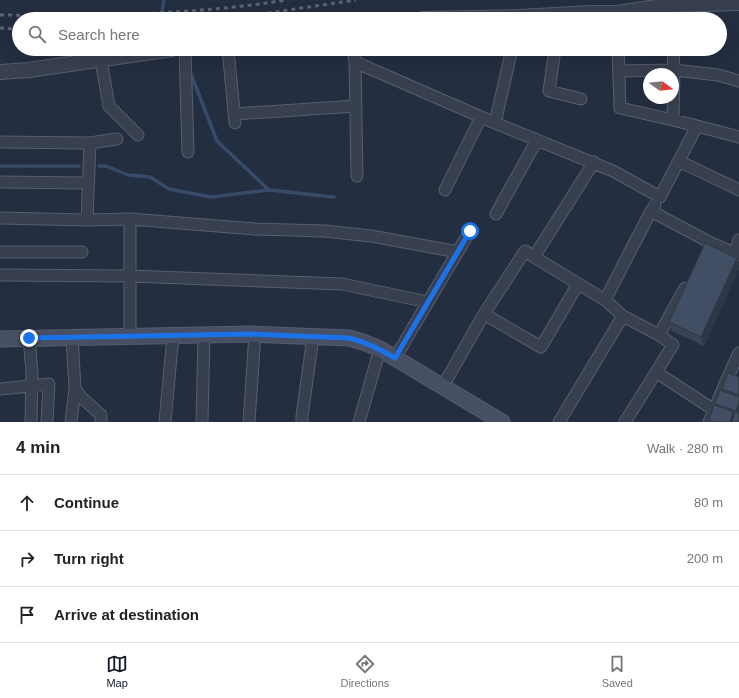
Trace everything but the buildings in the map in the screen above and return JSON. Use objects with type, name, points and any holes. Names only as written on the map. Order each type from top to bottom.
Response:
[{"type":"main road","points":[[0,339],[255,334],[349,338],[380,349],[502,422]]},
{"type":"street","points":[[670,12],[739,3]]},
{"type":"street","points":[[0,72],[29,70],[126,56]]},
{"type":"street","points":[[185,56],[188,152]]},
{"type":"street","points":[[229,56],[234,118],[356,106]]},
{"type":"street","points":[[355,56],[356,62],[357,176]]},
{"type":"street","points":[[495,123],[510,56]]},
{"type":"street","points":[[553,56],[549,91],[581,99]]},
{"type":"street","points":[[618,56],[620,108],[739,137]]},
{"type":"street","points":[[673,56],[674,68]]},
{"type":"street","points":[[100,60],[109,106],[138,135]]},
{"type":"street","points":[[356,62],[495,123],[613,170],[660,197]]},
{"type":"street","points":[[619,71],[643,71]]},
{"type":"street","points":[[679,71],[718,75],[739,81]]},
{"type":"street","points":[[673,104],[673,120]]},
{"type":"street","points":[[445,190],[482,117]]},
{"type":"street","points":[[605,300],[697,126]]},
{"type":"street","points":[[0,142],[90,143],[117,139]]},
{"type":"street","points":[[496,214],[536,140]]},
{"type":"street","points":[[87,220],[90,143]]},
{"type":"street","points":[[679,161],[739,190]]},
{"type":"street","points":[[534,257],[594,162]]},
{"type":"street","points":[[0,182],[88,183]]},
{"type":"street","points":[[651,211],[709,246],[737,254],[739,240]]},
{"type":"street","points":[[0,218],[87,220],[130,219],[255,229],[332,232],[371,236],[458,252]]},
{"type":"street","points":[[130,219],[130,336]]},
{"type":"street","points":[[395,358],[470,231]]},
{"type":"street","points":[[443,386],[484,314],[525,251],[605,300],[623,316],[659,335],[673,345],[625,422]]},
{"type":"street","points":[[0,252],[82,252]]},
{"type":"street","points":[[0,275],[130,276],[342,284],[428,302]]},
{"type":"street","points":[[659,335],[692,276]]},
{"type":"street","points":[[484,314],[541,347],[578,284]]},
{"type":"street","points":[[559,422],[623,316]]},
{"type":"street","points":[[249,422],[255,334]]},
{"type":"street","points":[[165,422],[173,335]]},
{"type":"street","points":[[202,422],[204,335]]},
{"type":"street","points":[[71,422],[74,388],[72,337]]},
{"type":"street","points":[[302,422],[313,337]]},
{"type":"street","points":[[29,338],[32,385],[31,422]]},
{"type":"street","points":[[359,422],[380,349]]},
{"type":"street","points":[[710,422],[726,379],[739,353]]},
{"type":"street","points":[[656,372],[714,410]]},
{"type":"street","points":[[0,389],[49,384],[47,422]]},
{"type":"street","points":[[74,388],[81,397],[101,415],[101,422]]},
{"type":"waterway","points":[[162,12],[164,0]]},
{"type":"waterway","points":[[189,69],[217,141],[269,190]]},
{"type":"waterway","points":[[0,166],[79,166]]},
{"type":"waterway","points":[[99,166],[106,166],[128,175],[150,177],[169,189],[211,197],[269,190],[334,197]]},
{"type":"railway","points":[[180,12],[287,0]]},
{"type":"railway","points":[[275,12],[356,0]]},
{"type":"railway","points":[[0,15],[12,15]]},
{"type":"railway","points":[[0,28],[12,29]]},
{"type":"route","points":[[29,338],[250,334],[349,338],[380,349],[395,358],[470,231]]}]
